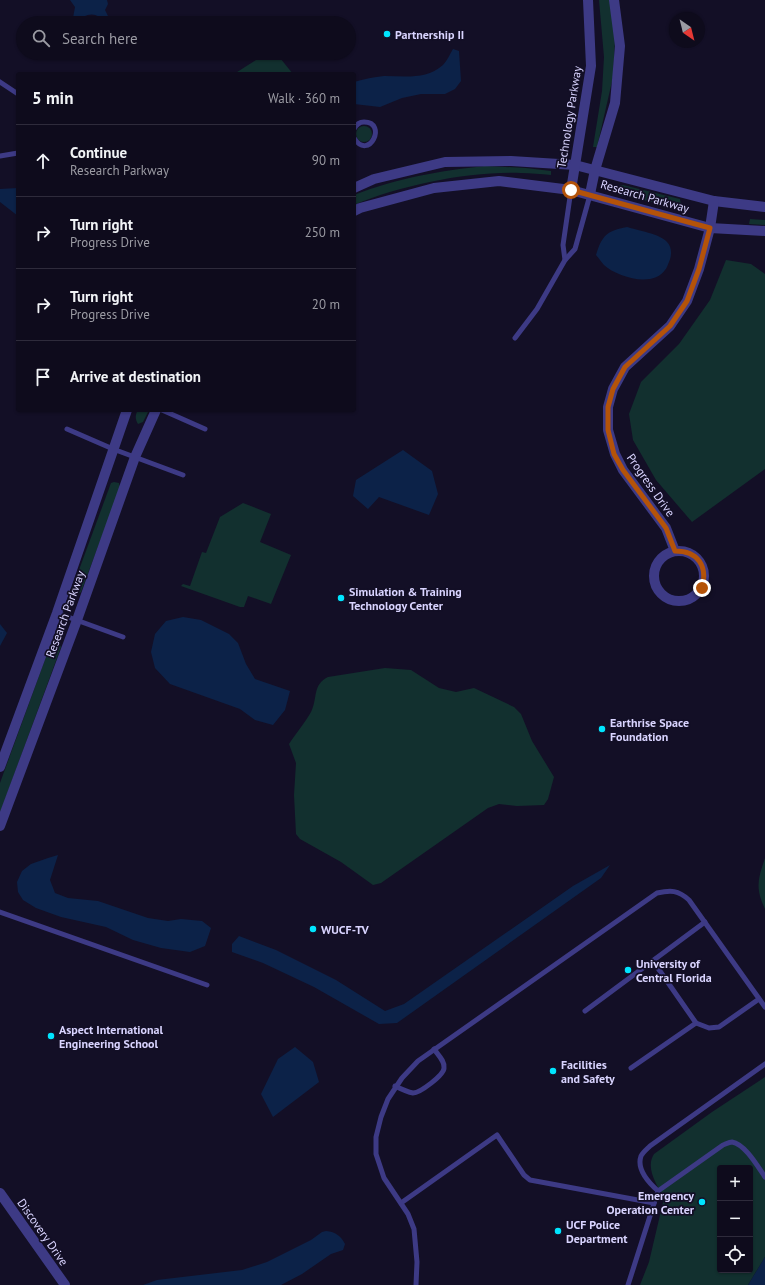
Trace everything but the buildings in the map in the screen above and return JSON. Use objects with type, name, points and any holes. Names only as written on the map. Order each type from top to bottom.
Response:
[{"type":"street","name":"Technology Parkway","points":[[571,190],[591,66],[588,0]]},
{"type":"street","points":[[590,194],[595,170],[615,104],[620,46],[614,0]]},
{"type":"street","name":"Research Parkway","points":[[356,187],[374,179],[444,162],[511,161],[575,165],[714,201],[765,207]]},
{"type":"street","name":"Research Parkway","points":[[356,210],[434,188],[499,182],[571,190],[590,194],[710,228],[765,231]]},
{"type":"street","name":"Progress Drive","points":[[675,551],[666,528],[623,470],[614,454],[608,430],[608,407],[613,389],[625,367],[670,326],[687,301],[699,269],[710,228],[714,201]]},
{"type":"street","name":"Research Parkway","points":[[0,767],[57,613],[126,412]]},
{"type":"street","name":"Research Parkway","points":[[0,826],[77,620],[135,457],[155,412]]},
{"type":"street","points":[[675,551],[686,552],[694,556],[701,562],[704,570],[705,579],[702,588],[697,595],[684,602],[676,602],[662,596],[657,590],[654,582],[654,574],[658,562],[667,554],[675,551]]},
{"type":"street","name":"Discovery Drive","points":[[0,1193],[65,1285]]},
{"type":"lane","points":[[0,82],[16,94]]},
{"type":"lane","points":[[356,127],[358,124],[365,122],[372,125],[376,132],[375,139],[370,144],[359,144],[356,140]]},
{"type":"lane","points":[[0,156],[16,153]]},
{"type":"lane","points":[[565,260],[564,245],[571,190]]},
{"type":"lane","points":[[515,338],[538,309],[565,260],[575,249],[590,194]]},
{"type":"lane","points":[[167,412],[205,429]]},
{"type":"lane","points":[[67,429],[113,449],[183,475]]},
{"type":"lane","points":[[57,613],[123,637]]},
{"type":"lane","points":[[416,1285],[417,1262],[414,1229],[408,1214],[384,1178],[376,1154],[376,1137],[381,1117],[395,1086],[418,1061],[657,893],[669,890],[682,893],[689,900],[765,1007]]},
{"type":"lane","points":[[0,912],[207,985]]},
{"type":"lane","points":[[585,1011],[705,922]]},
{"type":"lane","points":[[653,961],[696,1023],[709,1028],[718,1027],[759,999]]},
{"type":"lane","points":[[631,1068],[696,1023]]},
{"type":"lane","points":[[395,1086],[415,1093],[442,1073],[445,1066],[444,1062],[434,1049]]},
{"type":"lane","points":[[658,1191],[645,1177],[640,1166],[642,1155],[650,1146],[765,1064]]},
{"type":"lane","points":[[401,1203],[497,1135],[524,1174],[530,1180],[654,1203]]},
{"type":"lane","points":[[628,1285],[658,1191],[723,1145],[732,1142],[742,1146],[765,1177]]},
{"type":"green space","points":[[599,0],[611,0],[615,40],[613,77],[597,147],[593,147],[602,91],[604,57]]},
{"type":"green space","points":[[256,60],[282,60],[291,72],[237,72]]},
{"type":"green space","points":[[361,126],[367,126],[372,131],[370,140],[367,142],[361,142],[356,137],[356,131]]},
{"type":"green space","points":[[485,166],[526,168],[551,171],[551,175],[501,173],[458,177],[393,191],[356,204],[356,194],[370,189],[402,180],[451,170]]},
{"type":"green space","points":[[623,185],[680,199],[681,205],[676,207],[619,195],[615,190],[618,186]]},
{"type":"green space","points":[[750,219],[765,220],[765,225],[749,224]]},
{"type":"green space","points":[[726,260],[751,264],[765,274],[765,469],[692,522],[656,480],[633,440],[629,414],[641,382],[679,344],[710,300]]},
{"type":"green space","points":[[137,412],[148,412],[143,422],[138,424]]},
{"type":"green space","points":[[111,483],[119,483],[120,488],[81,592],[77,595],[73,593],[72,589]]},
{"type":"green space","points":[[243,503],[271,514],[260,542],[291,555],[271,604],[248,596],[244,607],[240,607],[181,586],[183,584],[190,586],[202,552],[206,553],[220,517]]},
{"type":"green space","points":[[55,641],[59,643],[61,647],[0,813],[0,783],[51,643]]},
{"type":"green space","points":[[385,668],[411,670],[439,688],[456,692],[474,688],[514,707],[521,714],[532,741],[554,777],[548,799],[544,805],[517,806],[499,804],[488,808],[381,883],[373,885],[341,862],[300,839],[296,834],[294,795],[296,763],[289,744],[311,712],[317,688],[323,680],[328,677]]},
{"type":"green space","points":[[765,858],[765,909],[760,895],[759,878]]},
{"type":"green space","points":[[765,1077],[765,1257],[748,1285],[640,1285],[649,1262],[664,1198],[651,1171],[654,1154],[712,1112]]},
{"type":"water","points":[[70,0],[107,0],[108,4],[105,10],[108,16],[97,16],[92,14],[86,16],[73,16],[75,7]]},
{"type":"water","points":[[453,49],[459,51],[461,81],[455,89],[445,94],[421,94],[402,98],[380,107],[356,104],[356,81],[380,76],[422,75],[436,70],[443,65]]},
{"type":"water","points":[[16,188],[16,214],[0,202],[0,189]]},
{"type":"water","points":[[627,227],[664,239],[669,244],[671,251],[670,259],[666,269],[659,275],[644,279],[626,277],[604,265],[596,255],[603,238],[606,235],[615,230]]},
{"type":"water","points":[[403,450],[432,471],[438,494],[429,515],[379,497],[368,509],[353,496],[356,480]]},
{"type":"water","points":[[183,617],[201,620],[229,634],[238,643],[246,664],[255,679],[290,691],[285,710],[273,725],[255,720],[240,709],[170,684],[155,668],[151,652],[155,634],[166,621]]},
{"type":"water","points":[[0,624],[7,633],[0,646]]},
{"type":"water","points":[[58,855],[50,880],[55,893],[68,898],[98,901],[148,918],[168,921],[181,919],[202,921],[211,928],[205,946],[190,952],[161,948],[133,940],[106,927],[61,917],[36,908],[23,900],[18,892],[17,882],[22,871],[31,864]]},
{"type":"water","points":[[610,865],[601,878],[397,1023],[379,1024],[314,987],[263,963],[232,952],[232,944],[239,936],[276,950],[336,980],[385,1011],[404,1004],[573,886]]},
{"type":"water","points":[[295,1047],[313,1062],[319,1082],[273,1117],[261,1094],[278,1059]]},
{"type":"water","points":[[326,1231],[335,1233],[342,1239],[345,1244],[343,1250],[331,1254],[302,1274],[281,1285],[143,1285],[157,1280],[242,1270],[267,1262]]},
{"type":"water","points":[[765,1257],[765,1285],[748,1285]]},
{"type":"place","name":"Partnership II","points":[[387,34]]},
{"type":"place","name":"Simulation & Training Technology Center","points":[[341,598]]},
{"type":"place","name":"Earthrise Space Foundation","points":[[602,729]]},
{"type":"place","name":"WUCF-TV","points":[[313,929]]},
{"type":"place","name":"University of Central Florida","points":[[628,970]]},
{"type":"place","name":"Aspect International Engineering School","points":[[51,1036]]},
{"type":"place","name":"Facilities and Safety","points":[[553,1071]]},
{"type":"place","name":"Emergency Operation Center","points":[[702,1202]]},
{"type":"place","name":"UCF Police Department","points":[[558,1231]]},
{"type":"route","points":[[571,190],[710,228],[699,269],[687,301],[670,326],[625,367],[613,389],[608,407],[608,430],[614,454],[623,470],[666,528],[675,551],[686,552],[701,562],[705,579],[702,588]]}]
